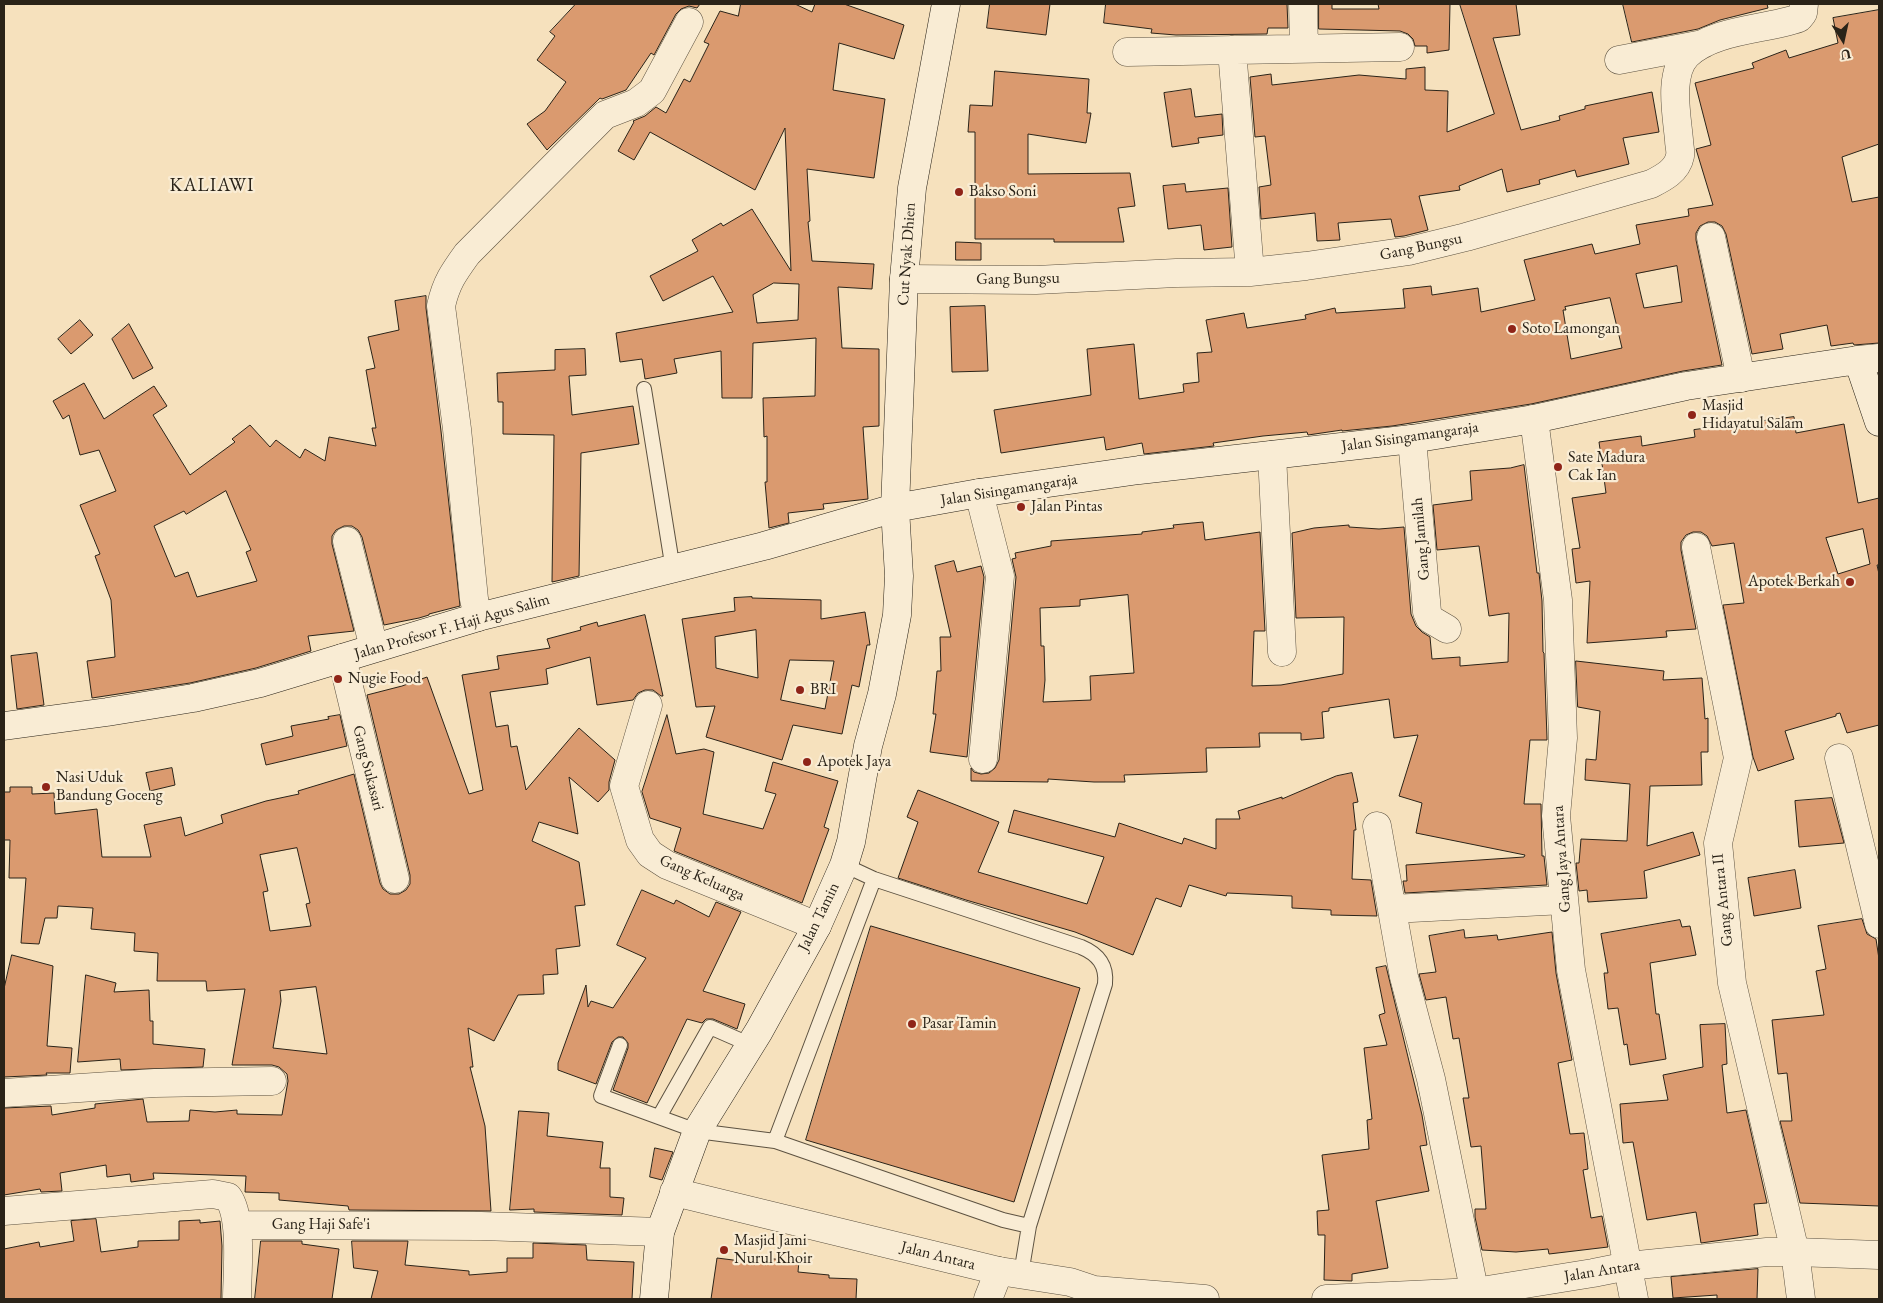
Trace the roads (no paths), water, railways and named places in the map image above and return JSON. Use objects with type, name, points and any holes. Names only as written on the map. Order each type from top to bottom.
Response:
[{"type":"street","name":"Cut Nyak Dhien","points":[[895,508],[904,280],[912,188],[946,4]]},
{"type":"street","points":[[1303,4],[1304,48]]},
{"type":"street","name":"Gang Bungsu","points":[[904,280],[1036,280],[1176,273],[1250,272],[1353,260],[1409,251],[1466,237],[1651,184],[1670,173],[1680,156],[1675,85],[1678,68],[1686,56],[1700,46],[1724,36],[1799,18],[1803,13],[1804,4]]},
{"type":"street","points":[[478,617],[474,599],[457,429],[441,306],[444,290],[449,279],[467,254],[605,115],[636,104],[652,91],[689,22]]},
{"type":"street","points":[[1619,60],[1707,43]]},
{"type":"street","points":[[1127,52],[1400,48]]},
{"type":"street","points":[[1232,50],[1250,272]]},
{"type":"street","points":[[1711,237],[1741,378]]},
{"type":"street","name":"Jalan Sisingamangaraja","points":[[895,508],[978,493],[1139,470],[1412,439],[1534,419],[1686,386],[1869,359],[1879,422]]},
{"type":"street","name":"Gang Jaya Antara","points":[[1534,419],[1558,600],[1563,738],[1556,816],[1571,970],[1634,1299]]},
{"type":"street","name":"Gang Jamilah","points":[[1412,439],[1427,612],[1430,619],[1447,629]]},
{"type":"street","points":[[1272,455],[1282,652]]},
{"type":"street","points":[[978,493],[1000,576],[983,759]]},
{"type":"street","name":"Jalan Profesor F. Haji Agus Salim","points":[[4,726],[192,698],[260,683],[478,617],[673,570],[895,508]]},
{"type":"street","name":"Jalan Tamin","points":[[654,1299],[660,1232],[697,1131],[751,1045],[817,926],[844,865],[851,842],[868,746],[882,694],[897,615],[899,576],[895,508]]},
{"type":"street","points":[[347,542],[374,648]]},
{"type":"street","name":"Gang Antara II","points":[[1696,547],[1738,758],[1718,843],[1732,983],[1795,1252],[1801,1299]]},
{"type":"street","name":"Gang Sukasari","points":[[342,658],[395,879]]},
{"type":"street","name":"Gang Keluarga","points":[[648,705],[624,786],[640,840],[650,854],[667,865],[817,926]]},
{"type":"street","points":[[1839,758],[1879,924]]},
{"type":"street","points":[[1377,826],[1404,977],[1431,1079],[1475,1296]]},
{"type":"street","points":[[1392,908],[1564,900]]},
{"type":"street","points":[[4,1093],[155,1083],[272,1081]]},
{"type":"street","name":"Jalan Antara","points":[[674,1192],[1010,1273],[1070,1282],[1095,1295],[1205,1299]]},
{"type":"street","points":[[4,1211],[213,1194],[228,1197],[233,1205],[237,1225],[237,1299]]},
{"type":"street","name":"Gang Haji Safe'i","points":[[237,1225],[481,1226],[660,1232]]},
{"type":"street","name":"Jalan Antara","points":[[1326,1299],[1475,1296],[1628,1266],[1767,1252],[1879,1255]]},
{"type":"street","points":[[988,1299],[1010,1273]]},
{"type":"lane","points":[[644,389],[673,570]]},
{"type":"lane","points":[[844,865],[874,879],[1081,947],[1092,952],[1103,966],[1106,984],[1029,1226],[1010,1273]]},
{"type":"lane","points":[[775,1141],[874,879]]},
{"type":"lane","points":[[659,1117],[710,1027],[751,1045]]},
{"type":"lane","points":[[620,1045],[601,1096],[697,1131],[775,1141],[1003,1220],[1029,1226]]},
{"type":"place","name":"Bakso Soni","points":[[959,192]]},
{"type":"place","name":"Soto Lamongan","points":[[1512,329]]},
{"type":"place","name":"Masjid Hidayatul Salam","points":[[1692,415]]},
{"type":"place","name":"Sate Madura Cak Ian","points":[[1558,467]]},
{"type":"place","name":"Jalan Pintas","points":[[1021,507]]},
{"type":"place","name":"Apotek Berkah","points":[[1850,582]]},
{"type":"place","name":"Nugie Food","points":[[338,679]]},
{"type":"place","name":"BRI","points":[[800,690]]},
{"type":"place","name":"Apotek Jaya","points":[[807,762]]},
{"type":"place","name":"Nasi Uduk Bandung Goceng","points":[[46,787]]},
{"type":"place","name":"Pasar Tamin","points":[[912,1024]]},
{"type":"place","name":"Masjid Jami Nurul Khoir","points":[[724,1250]]},
{"type":"district","name":"KALIAWI","points":[[212,186]]}]
